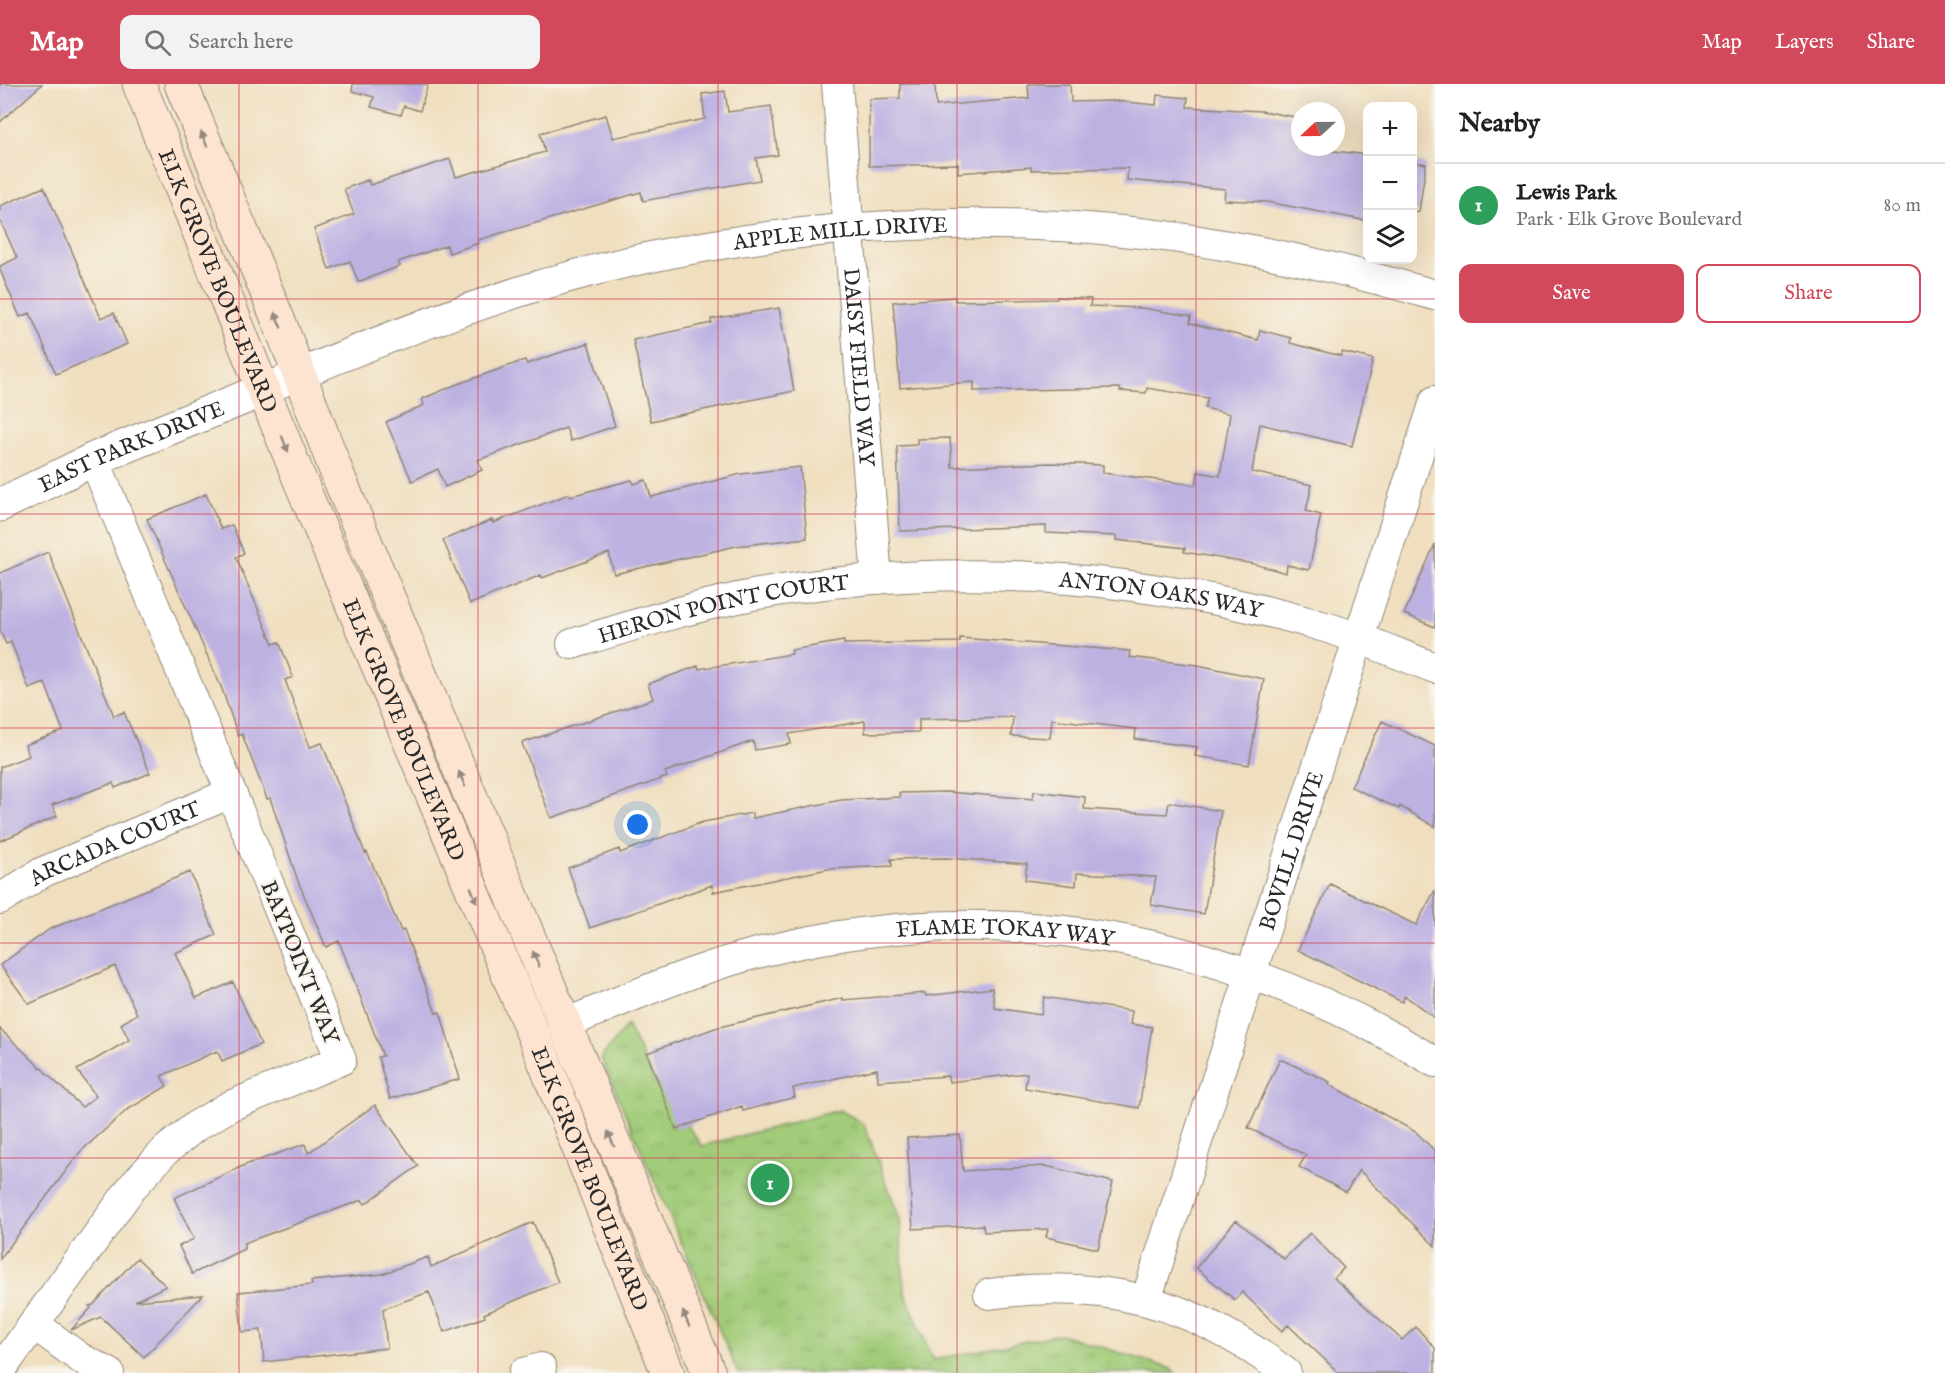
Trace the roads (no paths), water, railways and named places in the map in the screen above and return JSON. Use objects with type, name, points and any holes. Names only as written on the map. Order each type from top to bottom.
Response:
[{"type":"main road","name":"ELK GROVE BOULEVARD","points":[[139,84],[263,390],[534,1037],[668,1373]]},
{"type":"main road","name":"ELK GROVE BOULEVARD","points":[[181,84],[280,324],[297,375],[563,1025],[709,1373]]},
{"type":"street","name":"DAISY FIELD WAY","points":[[837,84],[877,579]]},
{"type":"street","name":"APPLE MILL DRIVE","points":[[263,390],[424,324],[537,286],[652,258],[731,243],[849,229],[932,225],[1057,226],[1141,233],[1223,244],[1346,270],[1435,296]]},
{"type":"street","name":"EAST PARK DRIVE","points":[[0,505],[94,459],[263,390]]},
{"type":"street","name":"BOVILL DRIVE","points":[[1146,1300],[1435,401]]},
{"type":"street","name":"BAYPOINT WAY","points":[[0,1371],[132,1187],[165,1151],[196,1126],[230,1106],[341,1060],[94,459]]},
{"type":"street","name":"ANTON OAKS WAY","points":[[877,579],[981,575],[1040,577],[1155,589],[1258,609],[1359,638],[1435,668]]},
{"type":"street","name":"HERON POINT COURT","points":[[572,644],[671,613],[739,598],[877,579]]},
{"type":"street","name":"ARCADA COURT","points":[[0,898],[43,872],[231,793]]},
{"type":"street","name":"FLAME TOKAY WAY","points":[[563,1025],[677,979],[765,951],[856,934],[917,927],[1010,926],[1071,931],[1162,947],[1251,972],[1337,1007],[1435,1062]]},
{"type":"street","points":[[989,1294],[1028,1288],[1068,1287],[1146,1300],[1200,1319],[1255,1349],[1286,1373]]},
{"type":"street","points":[[34,1324],[80,1358],[109,1373]]},
{"type":"place","name":"Lewis Park","points":[[770,1183]]}]
